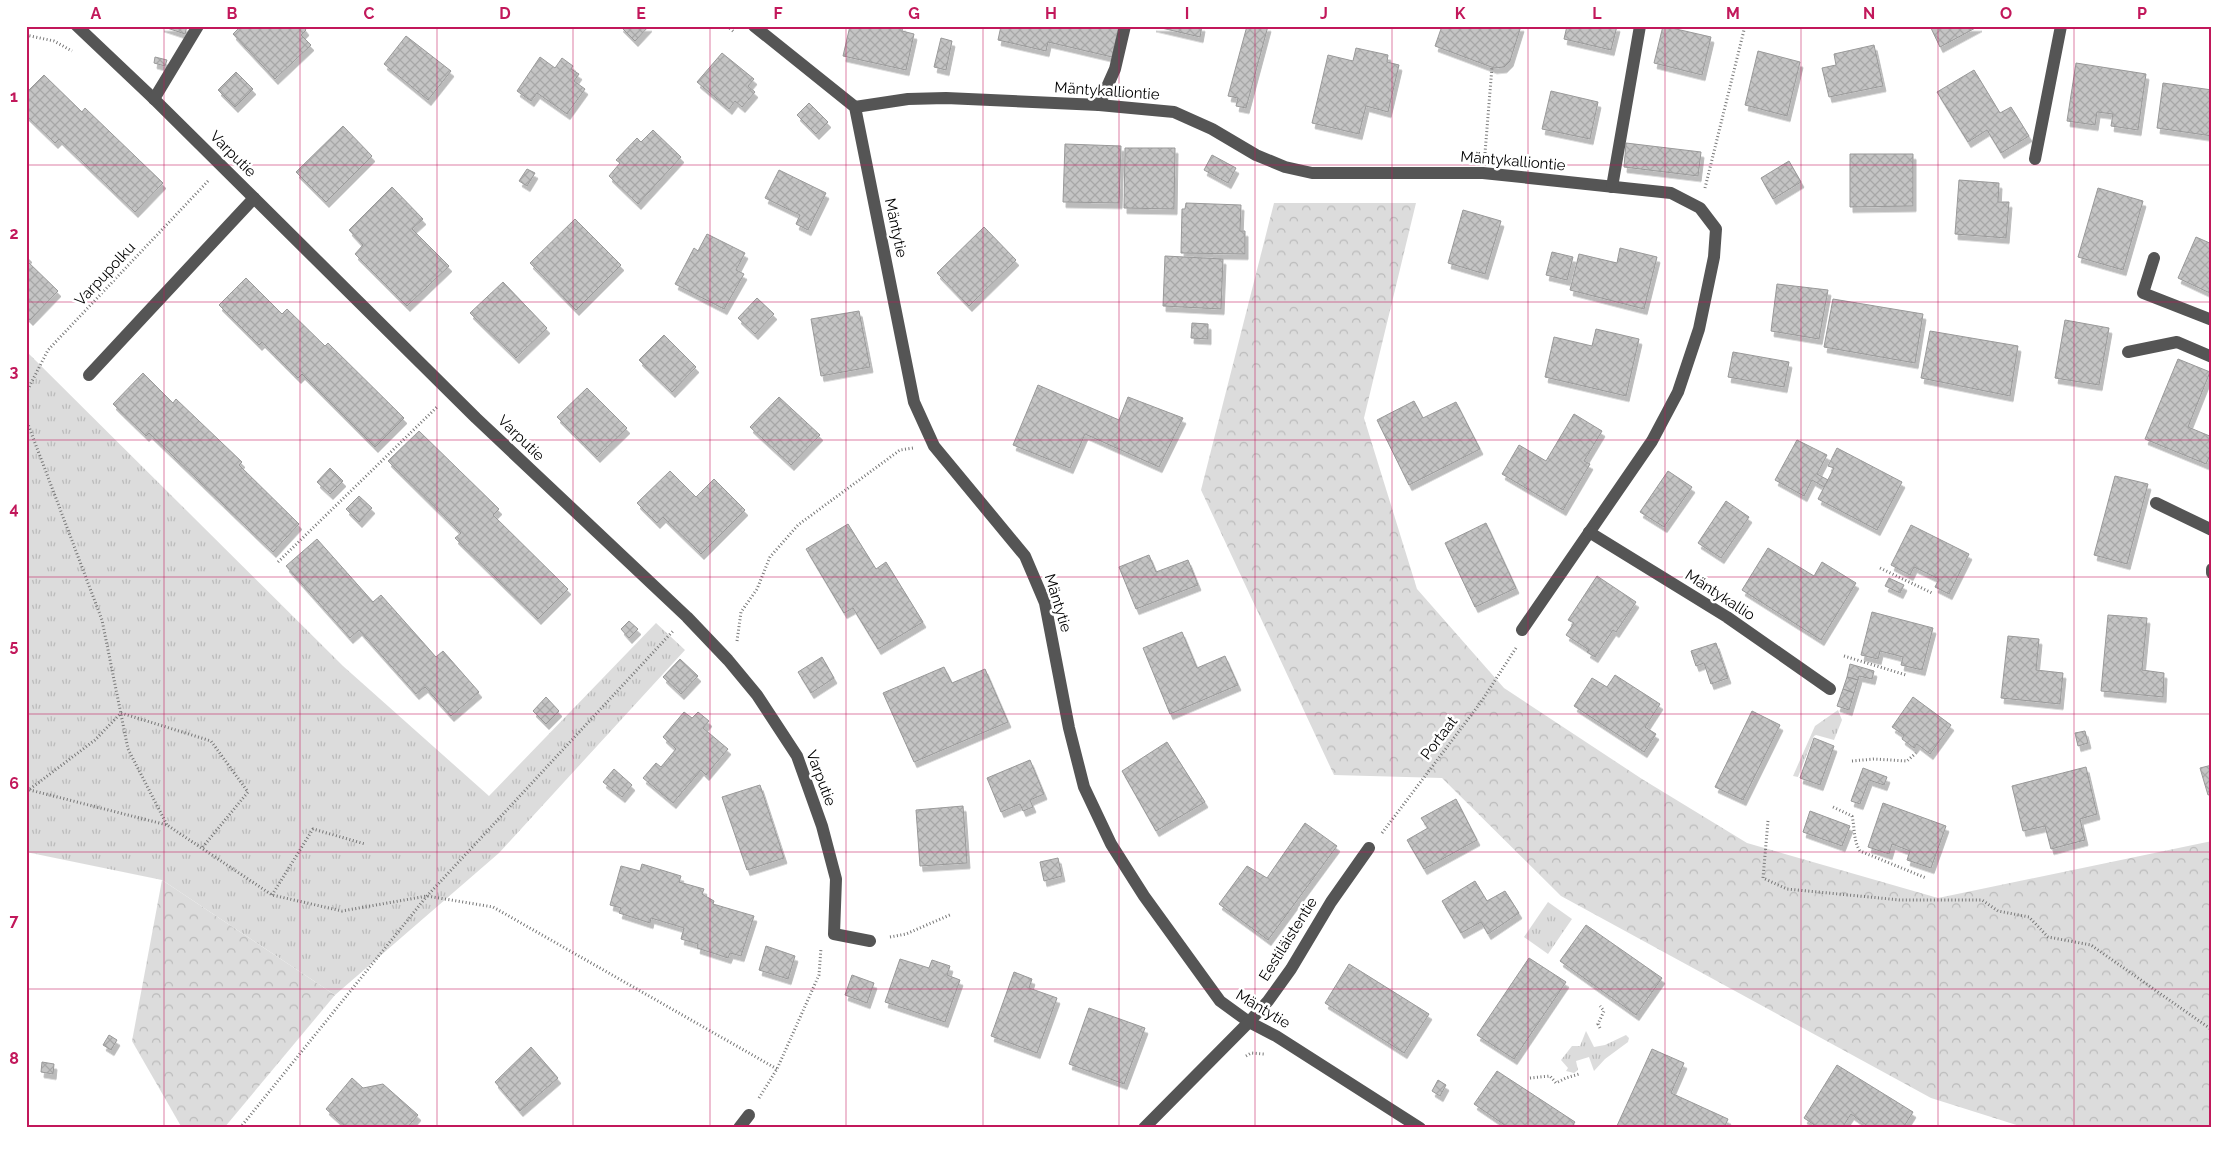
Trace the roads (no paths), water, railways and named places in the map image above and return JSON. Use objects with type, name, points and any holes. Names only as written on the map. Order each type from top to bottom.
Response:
[{"type":"street","name":"Varputie","points":[[77,26],[154,99],[476,418],[668,598],[728,660],[757,694],[797,756],[822,826],[836,879],[834,934],[870,941]]},
{"type":"street","points":[[154,99],[198,26]]},
{"type":"street","points":[[754,26],[855,107]]},
{"type":"street","points":[[1099,105],[1115,68],[1125,26]]},
{"type":"street","points":[[1612,187],[1640,26]]},
{"type":"street","points":[[2035,159],[2061,26]]},
{"type":"street","name":"Mäntykalliontie","points":[[855,107],[908,99],[946,98],[1099,105],[1174,112],[1212,129],[1256,155],[1278,164],[1312,173],[1483,173],[1671,193],[1700,208],[1716,229],[1714,257],[1689,365],[1678,392],[1652,441],[1522,630]]},
{"type":"street","name":"Mäntytie","points":[[855,107],[914,402],[934,446],[1025,556],[1044,603],[1069,728],[1084,786],[1111,844],[1144,896],[1220,1001],[1249,1022],[1276,1036],[1420,1128]]},
{"type":"street","points":[[89,375],[254,198]]},
{"type":"street","points":[[2154,258],[2143,293],[2212,320]]},
{"type":"street","points":[[2128,352],[2177,342],[2212,357]]},
{"type":"street","points":[[2156,503],[2212,530]]},
{"type":"street","name":"Mäntykallio","points":[[1588,532],[1727,617],[1830,689]]},
{"type":"street","points":[[2212,568],[2212,573]]},
{"type":"street","name":"Eestiläistentie","points":[[1144,1128],[1249,1022],[1291,969],[1330,902],[1369,848]]},
{"type":"street","points":[[739,1128],[749,1115]]}]
